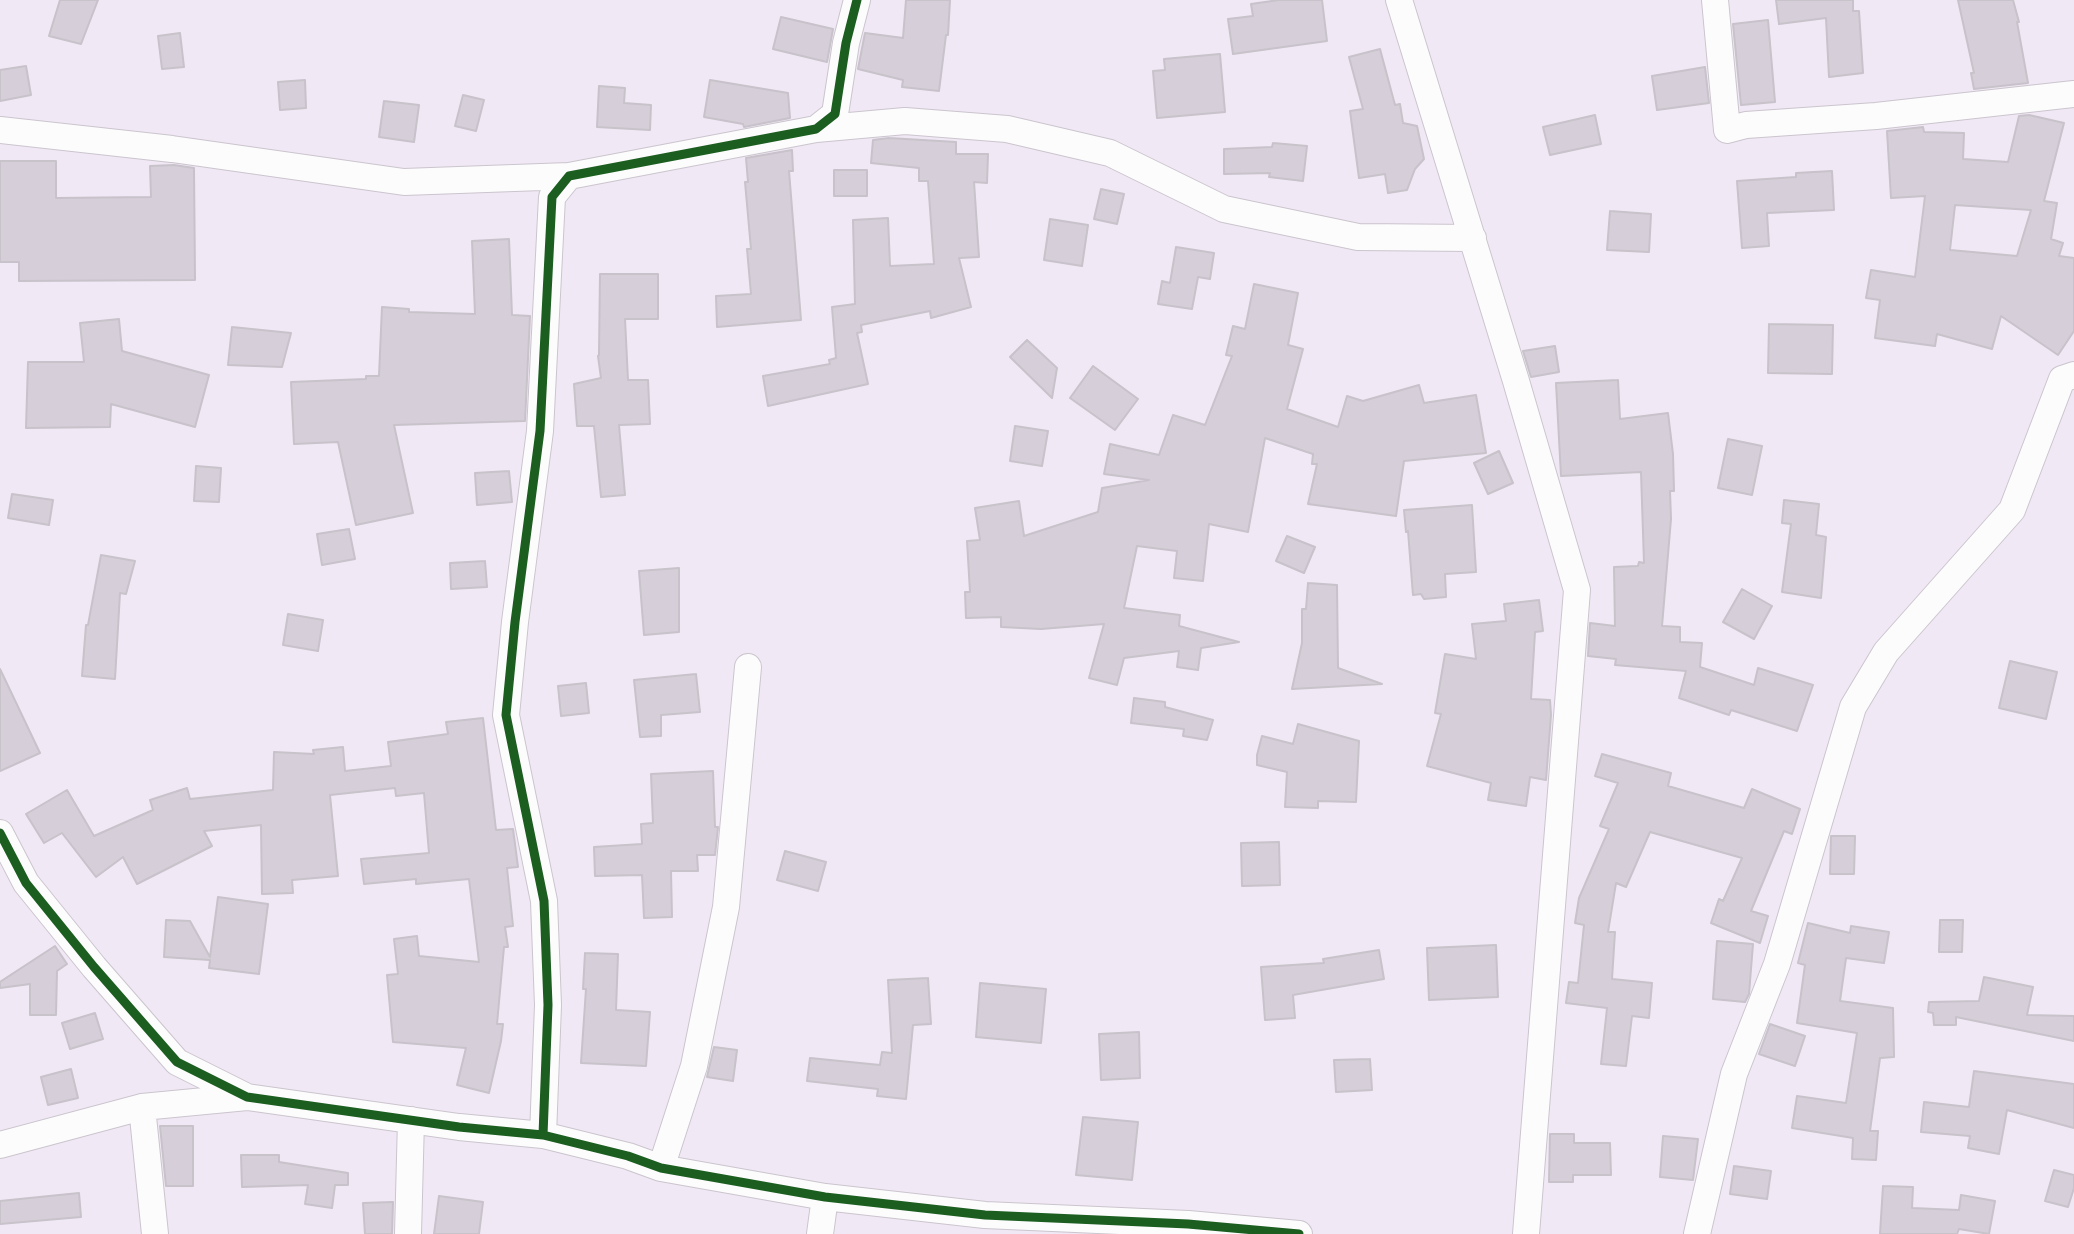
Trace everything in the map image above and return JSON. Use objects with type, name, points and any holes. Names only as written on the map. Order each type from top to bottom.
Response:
[{"type":"street","points":[[816,129],[835,114],[846,43],[857,0]]},
{"type":"street","points":[[1399,0],[1473,238],[1577,590],[1526,1234]]},
{"type":"street","points":[[1715,0],[1727,130],[1746,125],[1876,116],[2074,94]]},
{"type":"street","points":[[0,130],[172,149],[404,183],[569,176],[816,129],[905,121],[1007,129],[1110,153],[1224,209],[1357,237],[1473,238]]},
{"type":"street","points":[[543,1135],[548,1005],[544,901],[506,715],[515,622],[540,431],[552,197],[569,176]]},
{"type":"street","points":[[1698,1234],[1734,1074],[1777,964],[1853,707],[1886,652],[2012,510],[2062,379],[2074,375]]},
{"type":"street","points":[[661,1168],[694,1066],[726,907],[748,667]]},
{"type":"street","points":[[0,833],[26,883],[94,967],[177,1062],[247,1097]]},
{"type":"street","points":[[0,1145],[142,1107],[247,1097],[543,1135],[628,1156],[661,1168],[825,1197],[985,1216],[1188,1224],[1299,1234]]},
{"type":"street","points":[[142,1107],[155,1234]]},
{"type":"street","points":[[408,1234],[411,1120]]},
{"type":"street","points":[[820,1234],[825,1197]]},
{"type":"building","points":[[60,0],[98,0],[81,44],[49,36]]},
{"type":"building","points":[[906,0],[950,0],[948,35],[939,91],[902,87],[903,80],[858,69],[865,33],[903,38]]},
{"type":"building","points":[[1279,0],[1322,0],[1327,41],[1233,54],[1228,19],[1253,16],[1251,4]]},
{"type":"building","points":[[1776,0],[1853,0],[1853,11],[1859,11],[1863,73],[1829,77],[1826,18],[1779,24]]},
{"type":"building","points":[[1958,0],[2013,0],[2028,83],[1974,89],[1971,73],[1974,73]]},
{"type":"building","points":[[781,17],[833,29],[827,62],[773,49]]},
{"type":"building","points":[[1768,20],[1775,102],[1741,105],[1733,24]]},
{"type":"building","points":[[180,33],[184,67],[162,69],[158,36]]},
{"type":"building","points":[[1380,49],[1395,105],[1400,104],[1403,123],[1417,126],[1424,159],[1415,169],[1407,190],[1388,193],[1385,174],[1359,178],[1350,111],[1363,109],[1349,57]]},
{"type":"building","points":[[1220,54],[1225,112],[1157,118],[1153,71],[1165,70],[1164,59]]},
{"type":"building","points":[[26,66],[31,95],[0,101],[0,70]]},
{"type":"building","points":[[1705,67],[1709,103],[1657,110],[1652,76]]},
{"type":"building","points":[[305,80],[306,108],[280,110],[278,82]]},
{"type":"building","points":[[710,80],[788,93],[790,118],[744,127],[743,124],[704,117]]},
{"type":"building","points":[[599,86],[625,88],[624,103],[651,105],[650,130],[597,127]]},
{"type":"building","points":[[463,95],[484,100],[476,131],[455,126]]},
{"type":"building","points":[[384,101],[419,105],[414,142],[379,137]]},
{"type":"building","points":[[1595,115],[1601,144],[1550,155],[1543,127]]},
{"type":"building","points":[[2029,115],[2064,123],[2044,201],[2057,203],[2051,239],[2063,243],[2059,256],[2074,258],[2074,331],[2058,355],[2001,316],[1992,349],[1937,334],[1935,346],[1875,338],[1880,300],[1866,298],[1871,270],[1915,277],[1925,196],[1891,198],[1887,131],[1923,127],[1924,132],[1964,133],[1963,159],[2008,162],[2019,116]],"holes":[[[1955,205],[2031,210],[2017,256],[1950,250]]]},
{"type":"building","points":[[889,138],[956,142],[956,154],[988,154],[987,183],[974,182],[979,257],[959,258],[971,307],[931,318],[930,311],[861,325],[862,332],[857,333],[868,384],[768,406],[763,376],[830,364],[829,360],[836,358],[832,307],[855,304],[853,220],[888,218],[890,266],[934,264],[928,181],[919,181],[919,168],[871,163],[873,140]]},
{"type":"building","points":[[1273,143],[1307,146],[1303,181],[1269,177],[1270,173],[1224,174],[1224,149],[1272,147]]},
{"type":"building","points":[[792,150],[793,171],[789,171],[801,320],[717,327],[716,296],[751,294],[747,249],[751,249],[745,182],[748,182],[746,158]]},
{"type":"building","points":[[0,161],[56,161],[56,198],[151,197],[150,166],[194,168],[195,280],[19,281],[19,262],[0,262]]},
{"type":"building","points":[[834,170],[867,170],[867,196],[834,196]]},
{"type":"building","points":[[1832,171],[1834,210],[1767,213],[1769,246],[1742,248],[1737,181],[1796,177],[1796,173]]},
{"type":"building","points":[[1101,189],[1124,194],[1117,224],[1094,219]]},
{"type":"building","points":[[1610,211],[1651,214],[1649,252],[1607,250]]},
{"type":"building","points":[[1050,219],[1088,225],[1082,266],[1044,260]]},
{"type":"building","points":[[509,239],[512,315],[530,316],[525,421],[394,425],[413,513],[356,525],[338,442],[294,444],[291,382],[366,379],[366,376],[379,376],[382,307],[409,309],[409,312],[475,314],[472,241]]},
{"type":"building","points":[[1176,247],[1214,253],[1210,279],[1198,277],[1192,309],[1158,304],[1162,281],[1170,283]]},
{"type":"building","points":[[600,274],[658,274],[658,319],[625,319],[628,380],[648,380],[650,424],[619,425],[625,495],[601,497],[594,426],[577,426],[574,384],[601,378],[598,356]]},
{"type":"building","points":[[1254,284],[1298,293],[1288,345],[1303,349],[1287,409],[1338,427],[1347,396],[1363,401],[1419,385],[1424,403],[1476,395],[1486,453],[1404,461],[1396,516],[1308,504],[1317,464],[1312,464],[1313,454],[1265,438],[1248,532],[1209,524],[1203,581],[1174,578],[1177,551],[1137,546],[1124,608],[1180,615],[1179,626],[1239,642],[1201,648],[1198,670],[1177,667],[1179,651],[1124,658],[1117,685],[1089,678],[1104,624],[1041,629],[1001,627],[1001,617],[966,618],[965,592],[970,592],[967,541],[980,540],[975,508],[1019,501],[1024,536],[1098,512],[1102,488],[1149,480],[1104,474],[1110,444],[1159,455],[1173,415],[1205,425],[1232,356],[1226,355],[1233,326],[1245,329]]},
{"type":"building","points":[[119,319],[122,351],[209,375],[195,427],[111,404],[110,427],[26,428],[28,362],[84,362],[80,323]]},
{"type":"building","points":[[1769,324],[1833,325],[1832,374],[1768,373]]},
{"type":"building","points":[[232,327],[291,333],[282,367],[228,365]]},
{"type":"building","points":[[1027,340],[1057,368],[1052,398],[1010,357]]},
{"type":"building","points":[[1555,346],[1559,372],[1531,377],[1523,351]]},
{"type":"building","points":[[1093,366],[1138,399],[1115,430],[1070,398]]},
{"type":"building","points":[[1618,380],[1620,419],[1668,413],[1674,491],[1670,491],[1671,519],[1662,626],[1680,627],[1680,642],[1702,643],[1700,667],[1754,685],[1758,668],[1813,685],[1797,731],[1731,710],[1729,715],[1679,698],[1686,671],[1615,665],[1616,659],[1588,656],[1590,623],[1615,626],[1614,567],[1638,566],[1639,562],[1644,563],[1641,472],[1561,476],[1556,383]]},
{"type":"building","points":[[1015,426],[1048,431],[1042,466],[1010,461]]},
{"type":"building","points":[[1728,439],[1762,446],[1752,495],[1718,488]]},
{"type":"building","points":[[1499,451],[1513,483],[1488,494],[1474,463]]},
{"type":"building","points":[[196,466],[221,468],[219,502],[194,501]]},
{"type":"building","points":[[509,471],[512,502],[477,505],[475,473]]},
{"type":"building","points":[[12,494],[53,500],[49,525],[8,518]]},
{"type":"building","points":[[1784,500],[1819,504],[1816,535],[1826,537],[1821,598],[1782,592],[1791,524],[1782,523]]},
{"type":"building","points":[[1472,505],[1476,572],[1445,574],[1446,597],[1424,599],[1421,594],[1413,595],[1404,510]]},
{"type":"building","points":[[349,529],[355,559],[322,565],[317,534]]},
{"type":"building","points":[[1287,536],[1315,547],[1304,573],[1276,561]]},
{"type":"building","points":[[101,555],[135,561],[126,594],[120,593],[115,679],[82,676],[86,625]]},
{"type":"building","points":[[485,561],[487,587],[451,589],[450,563]]},
{"type":"building","points":[[679,568],[679,632],[644,635],[639,571]]},
{"type":"building","points":[[1308,583],[1337,585],[1338,668],[1382,684],[1292,689],[1302,643],[1302,609],[1306,609]]},
{"type":"building","points":[[1742,589],[1772,606],[1754,639],[1723,622]]},
{"type":"building","points":[[1539,600],[1543,631],[1535,632],[1531,699],[1550,700],[1551,715],[1546,780],[1530,777],[1526,806],[1488,800],[1491,783],[1427,766],[1441,714],[1435,713],[1445,654],[1476,659],[1472,624],[1506,621],[1504,604]]},
{"type":"building","points":[[288,614],[323,620],[318,651],[283,645]]},
{"type":"building","points":[[2010,661],[2057,672],[2046,719],[1999,708]]},
{"type":"building","points":[[0,669],[40,753],[0,771]]},
{"type":"building","points":[[696,674],[700,712],[661,715],[661,736],[640,737],[634,680]]},
{"type":"building","points":[[586,683],[589,713],[561,716],[558,686]]},
{"type":"building","points":[[1134,698],[1165,702],[1165,707],[1213,720],[1207,740],[1183,736],[1184,729],[1131,723]]},
{"type":"building","points":[[483,718],[496,830],[513,829],[518,867],[507,868],[513,926],[505,927],[508,947],[504,947],[497,1024],[503,1024],[489,1093],[457,1085],[466,1048],[393,1042],[387,975],[398,974],[394,939],[417,936],[419,956],[479,962],[469,879],[416,884],[416,879],[364,884],[361,859],[429,853],[424,793],[396,796],[395,788],[330,795],[338,876],[292,880],[293,893],[262,894],[261,825],[204,831],[212,846],[137,884],[123,857],[96,877],[62,833],[44,843],[26,814],[67,790],[94,836],[153,810],[150,800],[187,788],[190,799],[273,790],[274,752],[314,754],[313,750],[343,747],[345,771],[391,766],[388,742],[448,734],[446,722]]},
{"type":"building","points":[[1298,724],[1359,741],[1356,802],[1318,801],[1318,808],[1285,807],[1287,772],[1257,765],[1257,755],[1262,736],[1293,744]]},
{"type":"building","points":[[1602,754],[1671,773],[1668,786],[1744,808],[1752,789],[1800,809],[1792,834],[1784,831],[1751,911],[1768,916],[1760,943],[1711,923],[1719,899],[1723,901],[1742,858],[1650,832],[1626,887],[1616,883],[1608,932],[1615,932],[1612,979],[1652,983],[1649,1018],[1632,1016],[1626,1066],[1601,1064],[1607,1008],[1566,1003],[1569,982],[1578,983],[1584,925],[1575,923],[1579,898],[1609,829],[1600,826],[1618,783],[1595,776]]},
{"type":"building","points":[[713,771],[715,827],[718,827],[715,855],[697,855],[698,871],[671,871],[672,917],[644,918],[642,875],[595,876],[594,847],[642,844],[641,824],[653,823],[651,774]]},
{"type":"building","points":[[1831,836],[1855,836],[1854,874],[1830,874]]},
{"type":"building","points":[[1279,842],[1280,885],[1242,886],[1241,843]]},
{"type":"building","points":[[785,851],[826,862],[818,891],[777,880]]},
{"type":"building","points":[[218,897],[268,904],[259,974],[209,968],[210,960],[164,957],[166,920],[190,921],[210,957]]},
{"type":"building","points":[[1940,920],[1963,920],[1962,952],[1939,952]]},
{"type":"building","points":[[1808,923],[1850,933],[1851,926],[1889,932],[1884,963],[1846,958],[1840,1001],[1893,1008],[1894,1057],[1880,1058],[1870,1131],[1878,1131],[1876,1160],[1852,1159],[1853,1138],[1792,1128],[1797,1096],[1846,1103],[1857,1033],[1797,1023],[1805,965],[1798,963]]},
{"type":"building","points":[[1717,941],[1753,944],[1749,994],[1745,1002],[1713,999]]},
{"type":"building","points":[[1496,945],[1498,997],[1429,1000],[1427,948]]},
{"type":"building","points":[[55,946],[67,964],[57,971],[56,1015],[30,1015],[30,984],[0,988],[0,982]]},
{"type":"building","points":[[1379,950],[1384,979],[1293,995],[1295,1018],[1265,1020],[1261,967],[1324,963],[1323,959]]},
{"type":"building","points":[[585,953],[618,954],[616,1010],[650,1012],[646,1066],[581,1063],[586,989],[583,989]]},
{"type":"building","points":[[1984,977],[2033,987],[2027,1015],[2074,1016],[2074,1041],[1956,1017],[1956,1025],[1934,1025],[1933,1013],[1928,1012],[1929,1002],[1979,1001]]},
{"type":"building","points":[[928,978],[931,1024],[913,1025],[906,1099],[877,1096],[878,1089],[807,1081],[810,1058],[880,1065],[882,1052],[892,1053],[888,980]]},
{"type":"building","points":[[980,983],[1046,989],[1041,1043],[976,1037]]},
{"type":"building","points":[[95,1013],[103,1039],[70,1049],[62,1023]]},
{"type":"building","points":[[1770,1024],[1805,1036],[1795,1066],[1759,1054]]},
{"type":"building","points":[[1139,1032],[1140,1078],[1101,1080],[1099,1034]]},
{"type":"building","points":[[714,1047],[737,1050],[733,1081],[707,1077]]},
{"type":"building","points":[[1370,1059],[1372,1090],[1336,1092],[1334,1060]]},
{"type":"building","points":[[71,1069],[78,1098],[48,1105],[41,1077]]},
{"type":"building","points":[[1974,1071],[2074,1084],[2074,1128],[2007,1110],[1999,1154],[1968,1148],[1970,1136],[1921,1132],[1924,1102],[1969,1107]]},
{"type":"building","points":[[1083,1117],[1138,1122],[1132,1180],[1076,1175]]},
{"type":"building","points":[[160,1126],[193,1126],[193,1186],[166,1186]]},
{"type":"building","points":[[1550,1134],[1574,1134],[1574,1143],[1610,1143],[1611,1175],[1573,1175],[1573,1182],[1549,1182]]},
{"type":"building","points":[[1663,1136],[1698,1139],[1693,1180],[1660,1177]]},
{"type":"building","points":[[241,1155],[279,1155],[279,1162],[348,1173],[348,1185],[335,1185],[332,1208],[305,1204],[308,1185],[242,1187]]},
{"type":"building","points":[[1734,1166],[1771,1171],[1767,1199],[1730,1194]]},
{"type":"building","points":[[2054,1170],[2074,1175],[2074,1188],[2068,1207],[2045,1201]]},
{"type":"building","points":[[1883,1186],[1913,1187],[1912,1208],[1959,1210],[1961,1195],[1995,1201],[1989,1234],[1959,1229],[1957,1234],[1880,1234]]},
{"type":"building","points":[[79,1193],[81,1217],[0,1224],[0,1201]]},
{"type":"building","points":[[439,1196],[483,1202],[479,1234],[434,1234]]},
{"type":"building","points":[[393,1202],[392,1234],[365,1234],[363,1203]]},
{"type":"cycle path","points":[[543,1135],[548,1005],[544,901],[506,715],[515,622],[540,431],[552,197],[569,176],[816,129],[835,114],[846,43],[857,0]]},
{"type":"cycle path","points":[[0,833],[26,883],[94,967],[177,1062],[247,1097],[459,1127],[543,1135],[628,1156],[661,1168],[825,1197],[985,1215],[1188,1224],[1299,1234]]}]
